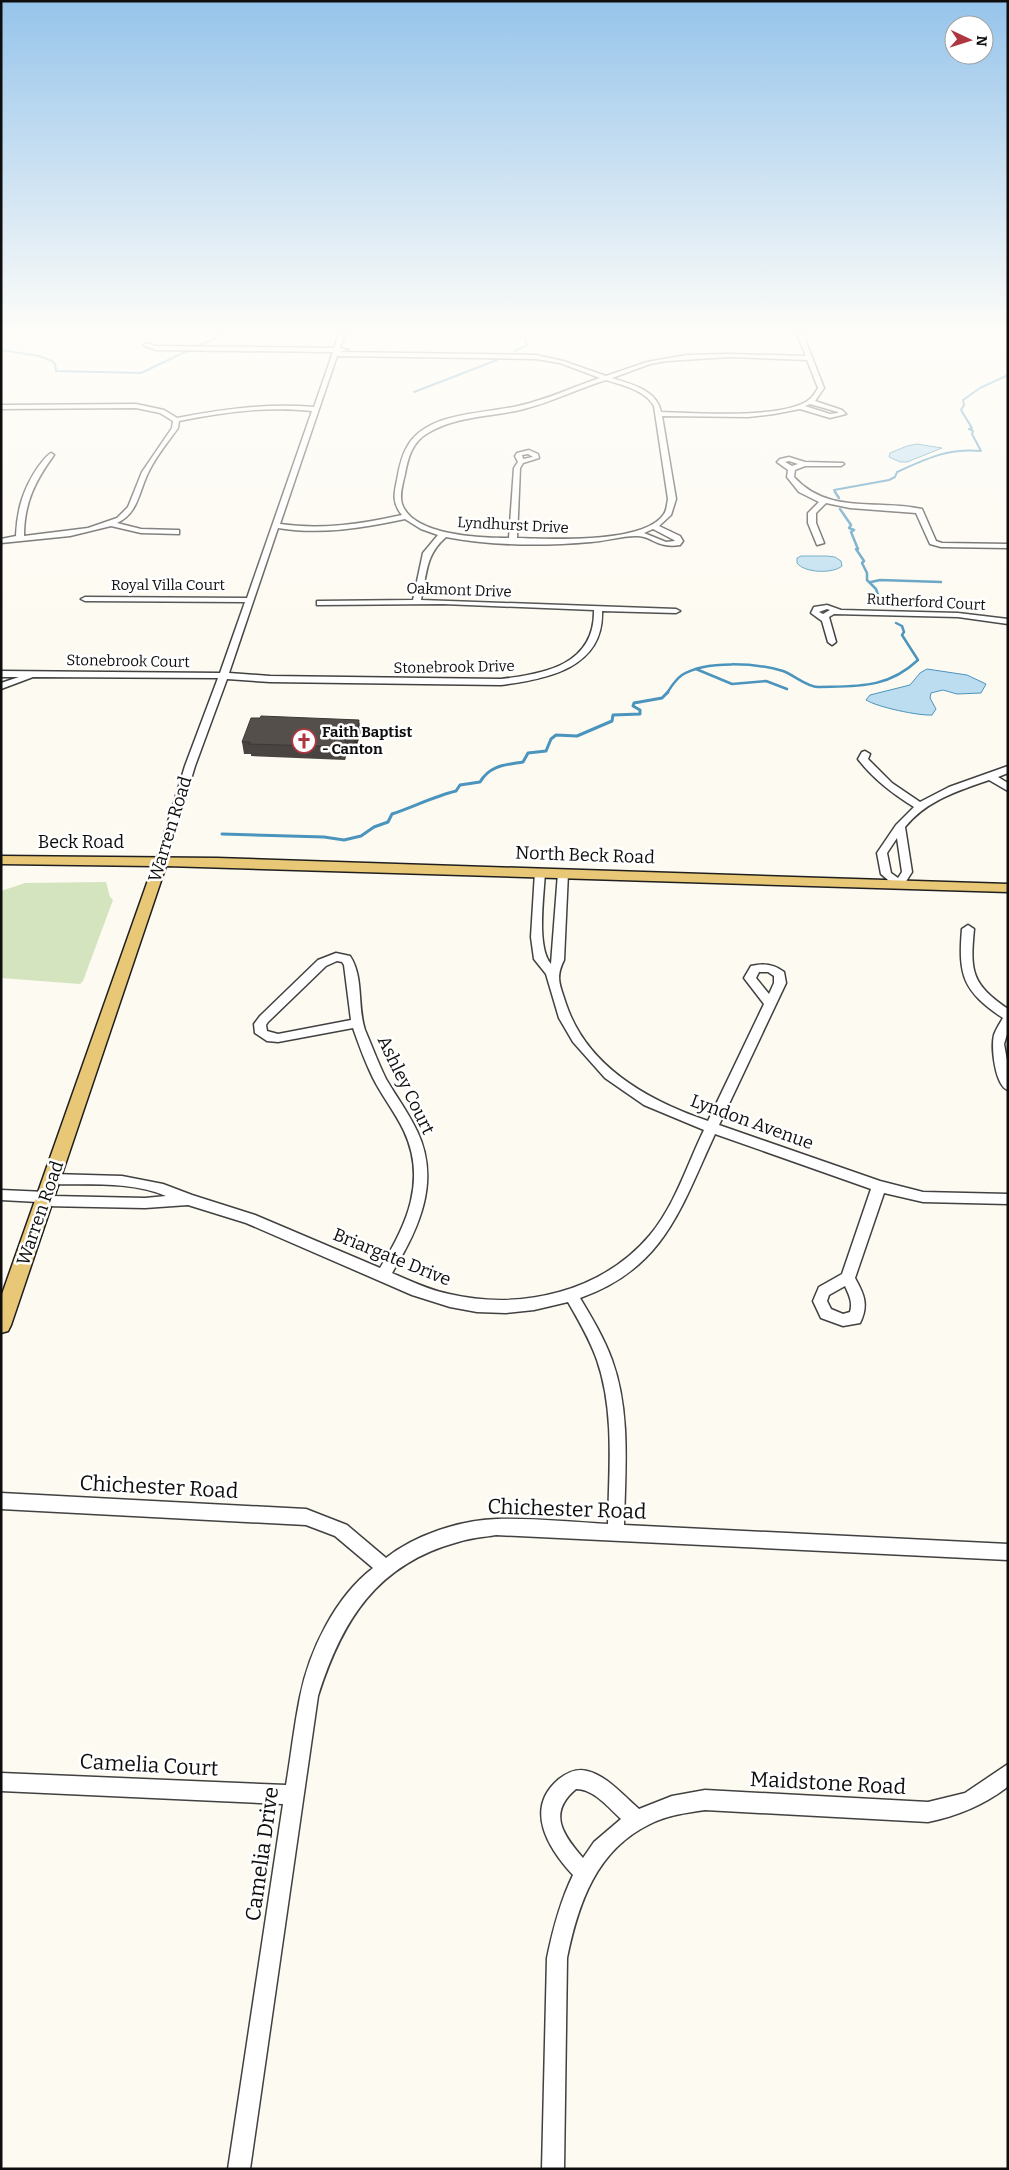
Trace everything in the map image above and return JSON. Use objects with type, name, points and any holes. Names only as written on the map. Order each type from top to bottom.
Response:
[{"type":"main road","name":"Beck Road","points":[[1,860],[161,862]]},
{"type":"main road","name":"North Beck Road","points":[[161,862],[540,872],[1008,888]]},
{"type":"main road","name":"Warren Road","points":[[1,1326],[161,862]]},
{"type":"street","points":[[1,541],[20,537],[82,532],[110,524],[123,517],[130,509],[146,470],[170,435]]},
{"type":"street","name":"Warren Road","points":[[161,862],[190,766],[223,677],[307,435]]},
{"type":"street","points":[[275,525],[294,529],[314,529],[370,524],[407,516],[400,507],[397,498],[408,447],[421,435]]},
{"type":"street","name":"Lyndhurst Drive","points":[[407,516],[423,526],[444,534],[476,539],[591,541],[638,533],[652,526],[666,515],[672,502],[661,435]]},
{"type":"street","points":[[20,537],[20,516],[24,498],[32,481],[51,455]]},
{"type":"street","points":[[792,469],[780,462],[784,459],[792,459],[804,464]]},
{"type":"street","points":[[513,540],[518,468],[521,462]]},
{"type":"street","points":[[792,469],[804,464],[841,464]]},
{"type":"street","points":[[792,469],[790,477],[795,484],[814,496],[825,500],[850,506],[919,511],[933,542],[941,545],[1008,546]]},
{"type":"street","points":[[820,543],[812,523],[812,513],[825,500]]},
{"type":"street","points":[[110,524],[141,531],[176,532]]},
{"type":"street","points":[[638,533],[665,544],[677,543],[677,538],[652,526]]},
{"type":"street","points":[[417,602],[427,553],[433,544],[444,534]]},
{"type":"street","name":"Royal Villa Court","points":[[85,598],[250,600]]},
{"type":"street","name":"Oakmont Drive","points":[[320,603],[417,602],[676,611]]},
{"type":"street","name":"Stonebrook Drive","points":[[223,677],[233,681],[258,682],[270,679],[487,683],[525,679],[561,668],[584,652],[593,642],[597,633],[598,609]]},
{"type":"street","name":"Rutherford Court","points":[[832,642],[825,619],[829,612],[968,616],[1008,622]]},
{"type":"street","name":"Stonebrook Court","points":[[1,674],[223,677]]},
{"type":"street","name":"Stonebrook Court","points":[[1,686],[33,674]]},
{"type":"street","points":[[865,754],[863,759],[881,780],[901,796],[920,806]]},
{"type":"street","points":[[901,828],[907,872],[899,884],[886,874],[882,853],[901,828],[920,806],[930,800],[1008,769]]},
{"type":"street","points":[[990,776],[1008,788]]},
{"type":"street","name":"Lyndon Avenue","points":[[540,872],[537,937],[540,960],[552,973],[558,1001],[577,1039],[606,1072],[655,1105],[712,1128],[879,1186],[923,1197],[1008,1199]]},
{"type":"street","name":"Lyndon Avenue","points":[[552,973],[558,960],[562,873]]},
{"type":"street","points":[[968,929],[967,968],[971,978],[987,1001],[1008,1015]]},
{"type":"street","name":"Ashley Court","points":[[356,1023],[278,1038],[266,1036],[261,1033],[260,1029],[264,1019],[322,963],[336,957],[346,959],[350,965],[356,1023],[379,1078],[412,1134],[420,1165],[420,1193],[414,1220],[406,1239],[384,1275]]},
{"type":"street","name":"Briargate Drive","points":[[52,1179],[108,1180],[154,1186],[189,1200],[234,1213],[435,1297],[475,1305],[523,1305],[571,1295],[596,1285],[620,1271],[654,1241],[670,1217],[770,1004]]},
{"type":"street","points":[[1008,1020],[1000,1034],[998,1055],[1008,1085]]},
{"type":"street","points":[[848,1278],[879,1186]]},
{"type":"street","name":"Briargate Drive","points":[[1,1195],[45,1199],[145,1203],[189,1200]]},
{"type":"street","points":[[571,1295],[588,1325],[609,1373],[615,1422],[616,1533]]},
{"type":"street","name":"Chichester Road","points":[[1,1501],[306,1517],[328,1523],[344,1531],[386,1568],[408,1553],[430,1542],[453,1534],[496,1527],[1007,1554]]},
{"type":"street","name":"Camelia Drive","points":[[239,2169],[309,1696],[324,1650],[336,1626],[350,1604],[386,1568]]},
{"type":"street","name":"Maidstone Road","points":[[553,2169],[557,1958],[568,1908],[584,1874],[604,1845],[629,1824],[663,1807],[680,1802],[705,1800],[928,1812],[956,1807],[979,1797],[992,1788],[1008,1772]]},
{"type":"street","points":[[584,1874],[561,1848],[550,1821],[554,1798],[572,1780],[586,1780],[603,1790],[637,1820]]},
{"type":"street","name":"Camelia Court","points":[[1,1782],[295,1795]]},
{"type":"green space","points":[[106,882],[110,897],[113,900],[83,981],[80,984],[1,978],[1,891],[25,883]]},
{"type":"water","points":[[917,444],[942,448],[907,462],[900,462],[889,457],[890,453]]},
{"type":"water","points":[[801,556],[835,557],[841,561],[842,566],[838,569],[826,571],[806,569],[797,563],[797,558]]},
{"type":"water","points":[[927,669],[967,675],[986,684],[981,693],[957,694],[943,690],[931,693],[930,698],[936,709],[932,715],[898,710],[866,700],[870,695],[910,685],[920,673]]},
{"type":"building","points":[[261,716],[359,720],[354,739],[346,739],[344,747],[249,744],[250,742],[242,742],[251,718],[260,718]]},
{"type":"waterway","points":[[836,493],[834,490],[889,480],[895,477],[897,472],[947,453],[981,451],[973,435]]},
{"type":"waterway","points":[[835,492],[839,498]]},
{"type":"waterway","points":[[840,509],[851,525],[849,528],[854,530],[851,532],[858,549],[856,549],[864,561],[862,563],[867,573],[867,580],[876,589],[881,603]]},
{"type":"waterway","points":[[871,582],[880,580],[941,582]]},
{"type":"waterway","points":[[696,669],[731,664],[759,666],[783,671],[809,685],[818,687],[871,684],[895,676],[918,660],[902,635],[904,632],[902,626],[896,623]]},
{"type":"waterway","points":[[667,693],[675,681],[682,675],[696,669]]},
{"type":"waterway","points":[[696,669],[732,684],[766,681],[787,689]]},
{"type":"waterway","points":[[222,834],[324,837],[344,840],[361,836],[374,827],[388,822],[392,814],[456,791],[460,785],[480,782],[493,769],[523,762],[528,753],[546,751],[551,739],[556,735],[577,736],[612,721],[613,715],[640,714],[640,710],[633,706],[634,703],[662,698],[667,693]]},
{"type":"place","name":"Faith Baptist - Canton","points":[[304,741]]}]
